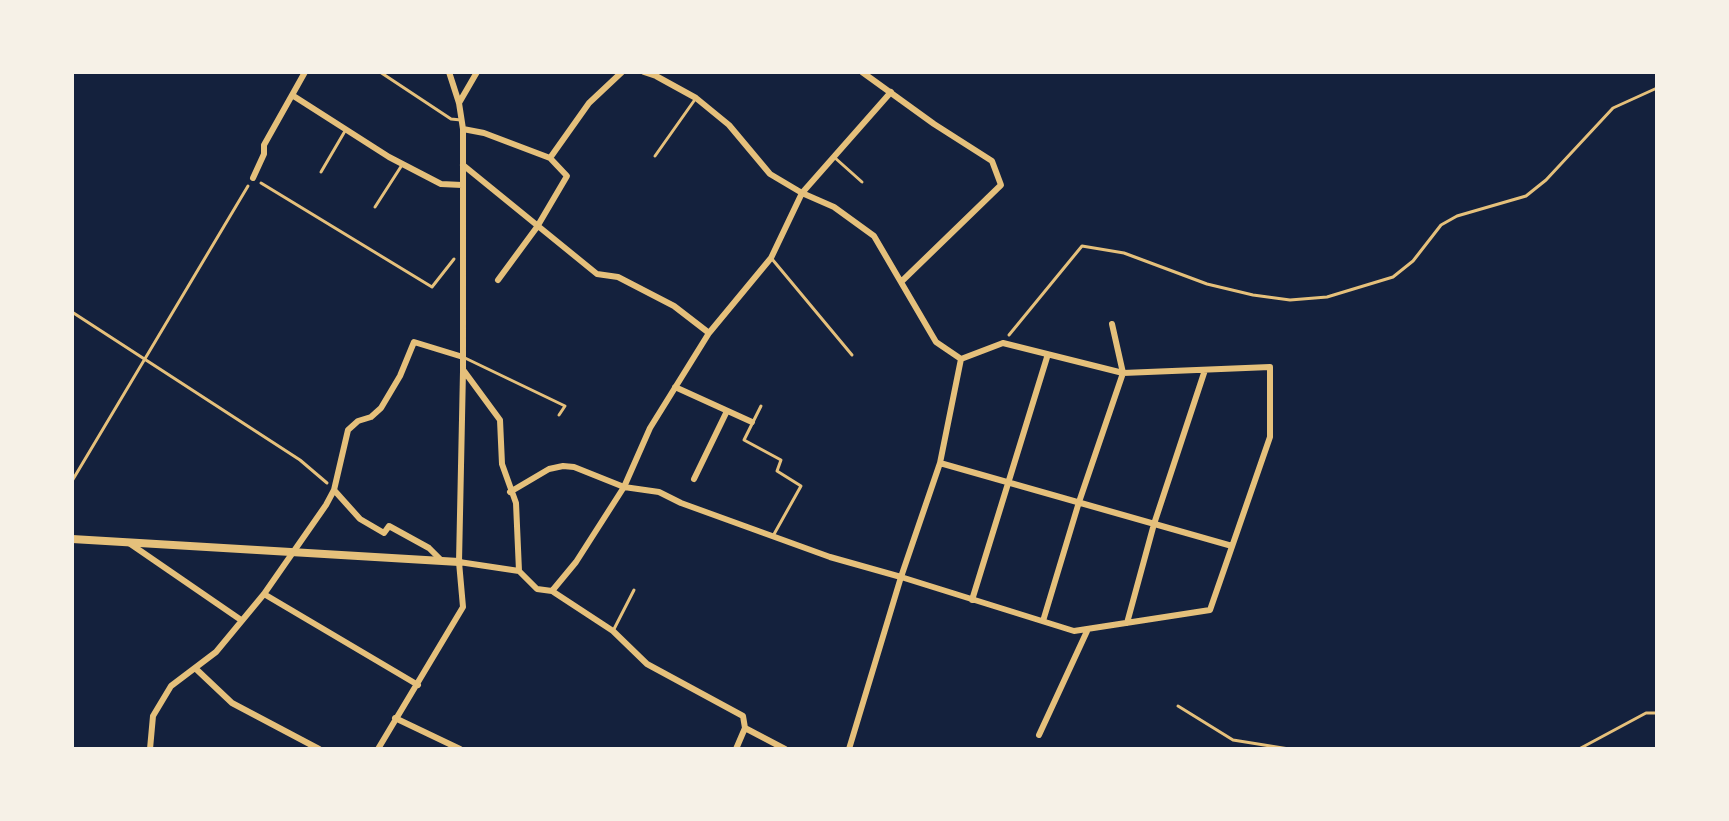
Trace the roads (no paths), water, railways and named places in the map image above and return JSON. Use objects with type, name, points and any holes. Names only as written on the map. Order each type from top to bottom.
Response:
[{"type":"street","points":[[253,178],[264,154],[264,145],[305,72]]},
{"type":"street","points":[[378,749],[463,606],[459,562],[464,371],[462,185],[464,165],[463,129],[459,103],[450,72]]},
{"type":"street","points":[[459,103],[477,72]]},
{"type":"street","points":[[550,158],[589,104],[622,72]]},
{"type":"street","points":[[644,72],[656,76],[696,99],[729,124],[770,174],[801,194],[834,207],[874,236],[936,342],[962,359]]},
{"type":"street","points":[[862,72],[992,161],[1001,185],[901,282]]},
{"type":"street","points":[[552,591],[576,562],[624,487],[650,428],[709,333],[771,258],[801,194],[891,92]]},
{"type":"street","points":[[292,96],[441,184],[462,185]]},
{"type":"street","points":[[463,129],[484,133],[550,158],[567,176],[537,227],[498,280]]},
{"type":"street","points":[[464,165],[597,274],[618,277],[674,306],[709,333]]},
{"type":"street","points":[[1044,621],[1079,502],[1123,373],[1112,324]]},
{"type":"street","points":[[150,749],[153,716],[171,686],[216,652],[264,594],[334,490],[348,430],[358,421],[371,417],[381,408],[400,376],[414,342],[463,357]]},
{"type":"street","points":[[510,492],[549,469],[563,466],[624,487],[659,492],[772,538],[1074,631],[1210,610],[1270,437],[1269,368],[1123,373],[1003,343],[962,359]]},
{"type":"street","points":[[972,600],[1048,354]]},
{"type":"street","points":[[849,749],[901,577],[940,463],[962,359]]},
{"type":"street","points":[[1127,623],[1154,524],[1205,370]]},
{"type":"street","points":[[464,371],[500,420],[502,464],[510,492],[516,503],[519,571]]},
{"type":"street","points":[[675,387],[752,422]]},
{"type":"street","points":[[694,479],[727,411]]},
{"type":"street","points":[[940,463],[1232,546]]},
{"type":"street","points":[[334,490],[360,519],[384,534],[389,526],[429,548],[441,560]]},
{"type":"street","points":[[72,538],[292,553],[441,560],[519,571],[537,589],[552,591],[613,631],[647,664],[743,716],[746,728],[736,749]]},
{"type":"street","points":[[129,543],[241,620]]},
{"type":"street","points":[[264,594],[418,685]]},
{"type":"street","points":[[1039,735],[1088,629]]},
{"type":"street","points":[[195,668],[232,703],[319,749]]},
{"type":"street","points":[[395,718],[460,749]]},
{"type":"street","points":[[746,728],[785,749]]},
{"type":"lane","points":[[380,72],[451,119],[461,120]]},
{"type":"lane","points":[[655,156],[696,99]]},
{"type":"lane","points":[[321,172],[346,129]]},
{"type":"lane","points":[[834,156],[862,182]]},
{"type":"lane","points":[[375,207],[403,163]]},
{"type":"lane","points":[[771,258],[852,356]]},
{"type":"lane","points":[[463,357],[565,406],[559,415]]},
{"type":"lane","points":[[762,406],[744,440],[781,460],[777,471],[801,486],[772,538]]},
{"type":"lane","points":[[613,631],[634,590]]}]
